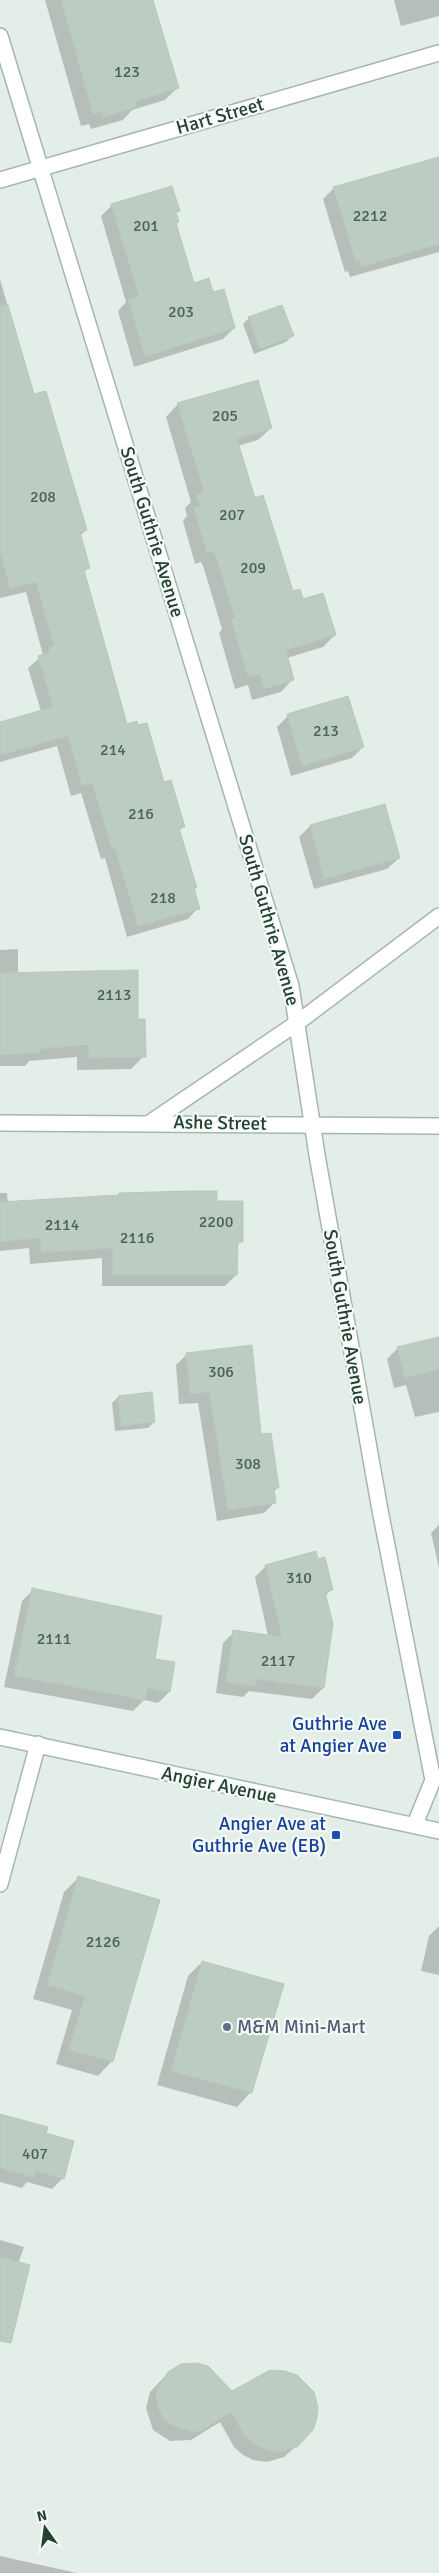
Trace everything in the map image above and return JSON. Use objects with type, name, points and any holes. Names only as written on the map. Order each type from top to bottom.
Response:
[{"type":"street","name":"South Guthrie Avenue","points":[[0,36],[291,986],[312,1124],[380,1510],[433,1780],[415,1824]]},
{"type":"street","name":"Hart Street","points":[[0,180],[439,52]]},
{"type":"street","points":[[151,1122],[298,1023],[439,916]]},
{"type":"street","name":"Ashe Street","points":[[0,1123],[151,1122],[439,1126]]},
{"type":"street","name":"Angier Avenue","points":[[0,1737],[147,1770],[415,1824],[439,1831]]},
{"type":"street","points":[[0,1884],[38,1744]]},
{"type":"building","points":[[61,0],[153,0],[179,88],[135,102],[137,107],[103,117],[102,112],[93,114]]},
{"type":"building","points":[[439,157],[439,244],[361,267],[359,261],[356,262],[333,187]]},
{"type":"building","points":[[172,186],[180,211],[176,212],[179,222],[176,223],[194,283],[209,278],[213,292],[224,289],[235,328],[145,357],[128,299],[139,296],[111,204]]},
{"type":"building","points":[[8,305],[34,394],[46,391],[87,530],[80,532],[90,568],[84,570],[127,724],[137,721],[138,725],[147,723],[164,782],[171,780],[185,827],[179,828],[197,888],[194,888],[200,909],[138,926],[115,848],[112,849],[92,783],[82,786],[68,736],[0,755],[0,722],[53,707],[38,656],[50,652],[49,647],[54,646],[36,582],[10,588],[0,551],[0,306]]},
{"type":"building","points":[[282,305],[294,336],[260,349],[248,317]]},
{"type":"building","points":[[258,380],[272,428],[237,439],[255,498],[263,495],[293,591],[300,589],[303,599],[323,593],[336,635],[286,650],[294,680],[264,689],[260,674],[248,677],[231,619],[235,618],[216,557],[213,551],[207,553],[194,508],[200,506],[196,495],[204,492],[177,403]]},
{"type":"building","points":[[348,696],[364,747],[302,766],[287,714]]},
{"type":"building","points":[[385,804],[400,858],[324,879],[310,825]]},
{"type":"building","points":[[138,970],[138,1019],[145,1019],[146,1057],[89,1058],[89,1045],[40,1049],[39,1053],[0,1055],[0,973]]},
{"type":"building","points":[[217,1191],[217,1201],[243,1201],[243,1242],[238,1242],[237,1275],[113,1275],[113,1248],[41,1253],[40,1238],[0,1242],[0,1202],[119,1195],[119,1193]]},
{"type":"building","points":[[439,1337],[439,1369],[405,1378],[397,1347]]},
{"type":"building","points":[[252,1345],[261,1434],[271,1433],[279,1488],[274,1488],[276,1503],[228,1510],[209,1392],[190,1394],[186,1353]]},
{"type":"building","points":[[152,1392],[155,1422],[121,1426],[118,1396]]},
{"type":"building","points":[[316,1551],[318,1559],[325,1557],[333,1590],[325,1592],[333,1624],[324,1688],[256,1679],[255,1686],[226,1682],[233,1630],[282,1637],[265,1565]]},
{"type":"building","points":[[32,1588],[162,1616],[155,1659],[175,1662],[170,1692],[147,1688],[145,1700],[14,1676]]},
{"type":"building","points":[[78,1876],[160,1900],[113,2062],[69,2050],[85,1996],[47,1985]]},
{"type":"building","name":"M&M Mini-Mart","points":[[202,1961],[284,1984],[252,2093],[171,2071]]},
{"type":"building","points":[[0,2114],[48,2127],[46,2133],[74,2141],[64,2179],[36,2171],[34,2177],[0,2168]]},
{"type":"building","points":[[0,2257],[30,2265],[11,2343],[0,2341]]},
{"type":"building","points":[[196,2363],[208,2366],[232,2391],[270,2370],[285,2371],[297,2375],[314,2392],[318,2408],[313,2430],[297,2447],[279,2452],[264,2449],[254,2444],[245,2436],[231,2412],[203,2430],[193,2432],[173,2426],[164,2419],[159,2410],[156,2396],[158,2388],[168,2372],[181,2364]]},
{"type":"place","name":"Guthrie Ave at Angier Ave","points":[[397,1735]]},
{"type":"place","name":"Angier Ave at Guthrie Ave (EB)","points":[[336,1835]]},
{"type":"place","name":"M&M Mini-Mart","points":[[227,2027]]}]
